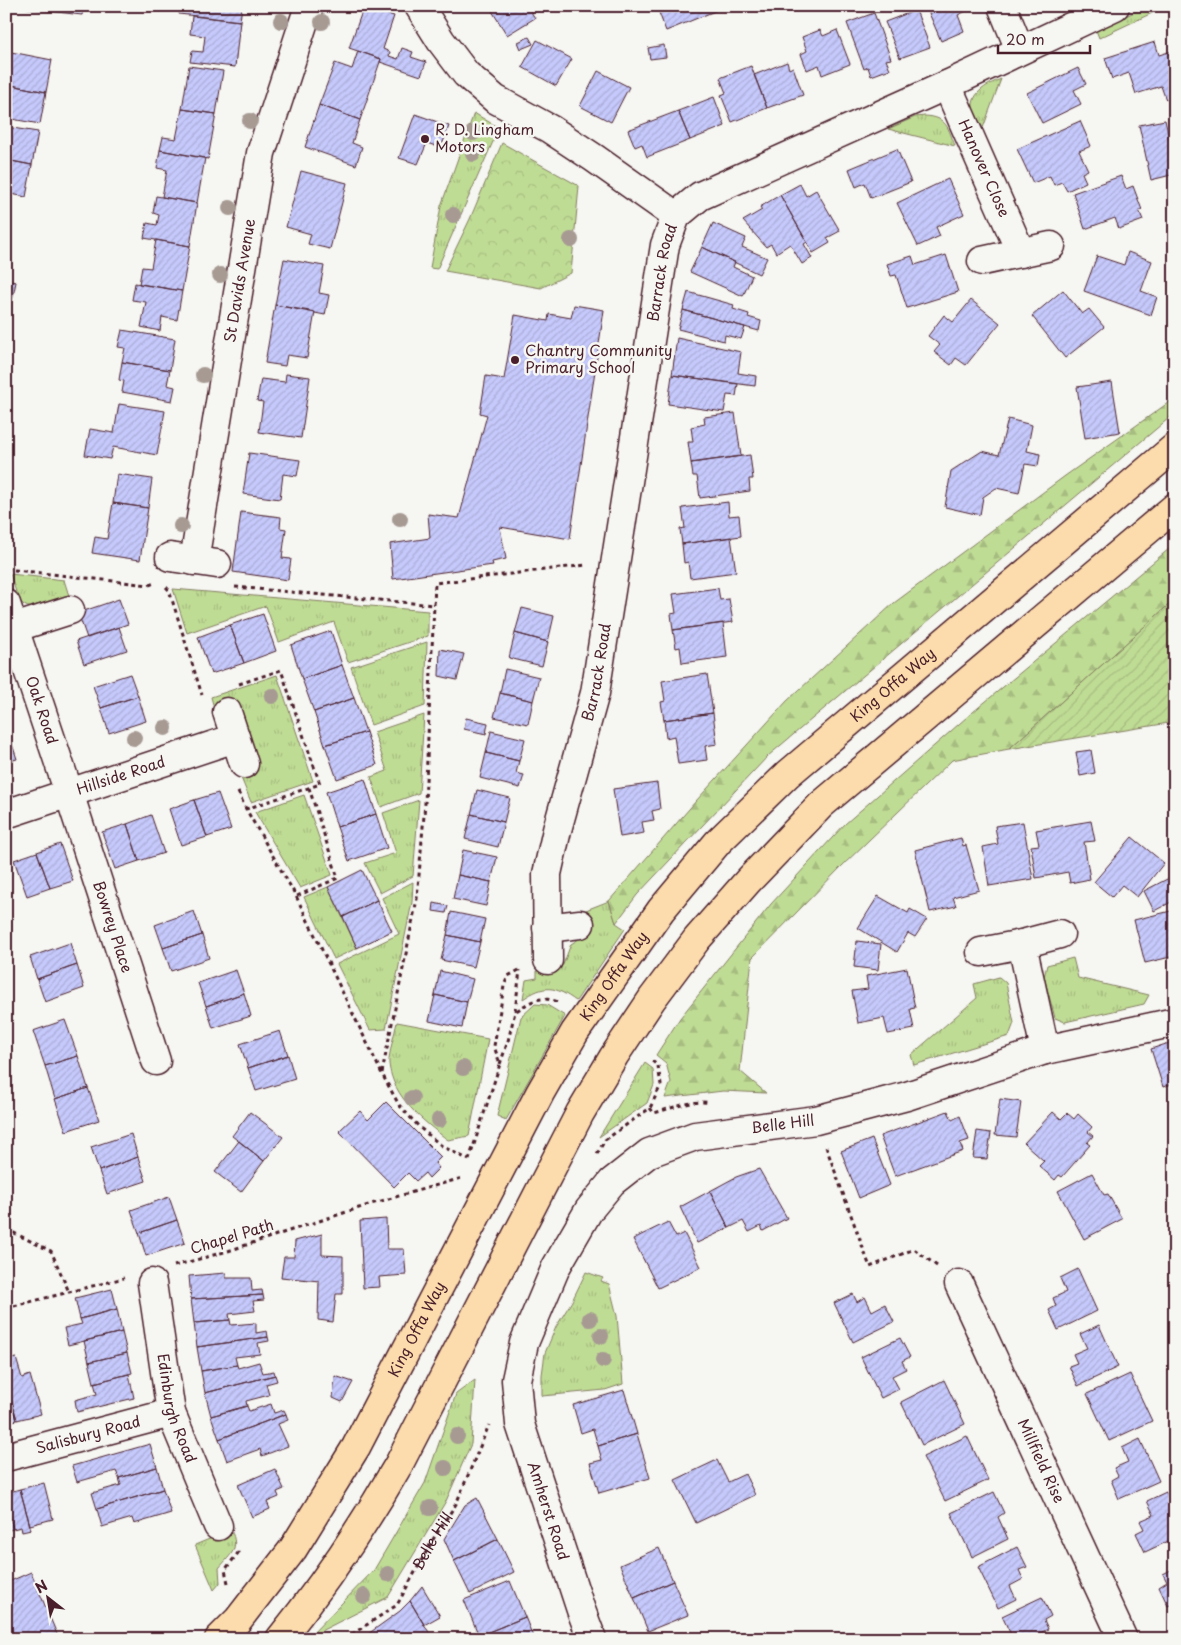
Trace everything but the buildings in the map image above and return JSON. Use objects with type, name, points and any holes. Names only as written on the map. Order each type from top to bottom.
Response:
[{"type":"highway","name":"King Offa Way","points":[[219,1639],[238,1620],[293,1549],[356,1447],[575,1032],[661,910],[718,842],[788,774],[1175,446]]},
{"type":"highway","points":[[280,1639],[339,1562],[378,1500],[399,1464],[580,1113],[646,1007],[697,939],[821,805],[1175,507]]},
{"type":"street","name":"St Davids Avenue","points":[[194,570],[261,154],[309,6]]},
{"type":"street","points":[[419,6],[441,41],[466,74],[495,99],[572,143],[676,216]]},
{"type":"street","points":[[1002,6],[1020,50]]},
{"type":"street","name":"Barrack Road","points":[[548,960],[547,874],[594,693],[665,244],[676,216],[700,196],[947,85],[1115,6]]},
{"type":"street","name":"Hanover Close","points":[[947,85],[1021,253]]},
{"type":"street","points":[[982,261],[1052,246]]},
{"type":"street","name":"Oak Road","points":[[70,610],[10,616],[70,793]]},
{"type":"street","points":[[219,703],[236,738],[239,774]]},
{"type":"street","name":"Hillside Road","points":[[6,814],[236,738]]},
{"type":"street","name":"Bowrey Place","points":[[70,793],[156,1061]]},
{"type":"street","points":[[547,928],[580,924]]},
{"type":"street","points":[[981,952],[1060,934]]},
{"type":"street","points":[[1022,944],[1044,1050]]},
{"type":"street","name":"Belle Hill","points":[[516,1380],[524,1343],[556,1268],[588,1210],[612,1182],[649,1153],[695,1136],[816,1120],[907,1096],[1044,1050],[1175,1022]]},
{"type":"street","name":"Edinburgh Road","points":[[151,1275],[171,1413],[218,1526]]},
{"type":"street","name":"Millfield Rise","points":[[959,1284],[1123,1639]]},
{"type":"street","name":"Amherst Road","points":[[516,1380],[520,1424],[592,1639]]},
{"type":"street","name":"Salisbury Road","points":[[6,1457],[171,1413]]},
{"type":"path","points":[[382,1074],[417,899],[425,803],[436,583],[614,562]]},
{"type":"path","points":[[6,569],[149,585],[194,570],[434,605]]},
{"type":"path","points":[[164,585],[169,590],[202,696],[219,703]]},
{"type":"path","points":[[238,684],[281,670],[320,784],[246,809]]},
{"type":"path","points":[[239,774],[246,809],[296,896],[382,1074],[399,1105],[420,1128],[442,1146],[469,1160],[508,1041],[515,1012],[520,970]]},
{"type":"path","points":[[296,896],[338,878],[309,788]]},
{"type":"path","points":[[500,1064],[494,1046],[504,986],[508,976],[548,960]]},
{"type":"path","points":[[515,1012],[533,1000],[550,998],[562,1004]]},
{"type":"path","points":[[596,1155],[605,1140],[650,1108],[661,1086],[658,1066],[650,1059]]},
{"type":"path","points":[[650,1108],[654,1113]]},
{"type":"path","points":[[816,1120],[870,1267],[914,1249],[959,1284]]},
{"type":"path","name":"Chapel Path","points":[[6,1308],[68,1292],[151,1275],[371,1204],[462,1178],[469,1160]]},
{"type":"path","points":[[6,1229],[51,1250],[68,1292]]},
{"type":"path","name":"Belle Hill","points":[[345,1639],[397,1605],[435,1536],[456,1504],[491,1420]]},
{"type":"path","points":[[218,1526],[236,1526],[240,1536],[238,1553],[225,1570],[238,1620]]},
{"type":"green space","points":[[1147,6],[1167,6],[1099,38],[1096,30]]},
{"type":"green space","points":[[1001,79],[983,128],[974,114],[974,101],[984,87]]},
{"type":"green space","points":[[474,113],[499,128],[437,269],[430,268],[441,206]]},
{"type":"green space","points":[[925,116],[938,119],[946,125],[955,146],[888,129],[915,117]]},
{"type":"green space","points":[[502,143],[579,186],[571,273],[541,288],[445,271],[470,219]]},
{"type":"green space","points":[[1175,398],[1175,413],[768,756],[637,895],[616,923],[609,901],[787,701],[894,603],[1065,476]]},
{"type":"green space","points":[[1175,544],[1175,599],[1009,749],[952,760],[842,866],[752,958],[740,1071],[766,1093],[723,1091],[665,1098],[671,1082],[666,1063],[656,1055],[680,1018],[771,904],[845,824],[967,717]]},
{"type":"green space","points":[[10,574],[64,580],[70,599],[44,607],[31,608],[20,601]]},
{"type":"green space","points":[[173,589],[428,611],[428,636],[348,662],[334,622],[279,642],[266,606],[187,633]]},
{"type":"green space","points":[[1175,599],[1175,722],[1009,749]]},
{"type":"green space","points":[[427,642],[425,706],[371,725],[351,667]]},
{"type":"green space","points":[[277,675],[313,781],[251,802],[239,773],[258,767],[236,701],[214,708],[211,697]]},
{"type":"green space","points":[[424,715],[419,793],[381,807],[371,777],[387,771],[374,732]]},
{"type":"green space","points":[[304,795],[332,875],[300,888],[255,812]]},
{"type":"green space","points":[[419,800],[413,876],[380,893],[365,863],[396,853],[383,813]]},
{"type":"green space","points":[[413,882],[412,902],[386,1029],[370,1030],[337,964],[399,934],[382,898]]},
{"type":"green space","points":[[328,887],[357,948],[334,959],[304,897]]},
{"type":"green space","points":[[609,901],[616,923],[625,929],[576,1001],[562,992],[550,989],[538,991],[523,999],[526,980],[537,978],[537,970],[563,965],[571,944],[587,934],[586,910]]},
{"type":"green space","points":[[1073,958],[1078,978],[1149,995],[1144,1004],[1065,1022],[1055,1018],[1044,977],[1047,965]]},
{"type":"green space","points":[[999,977],[1006,983],[1014,1023],[1009,1036],[914,1065],[911,1055],[977,998],[974,984]]},
{"type":"green space","points":[[535,1004],[547,1005],[565,1016],[506,1120],[497,1116],[521,1017]]},
{"type":"green space","points":[[397,1022],[488,1039],[469,1136],[448,1140],[419,1117],[396,1088],[389,1060]]},
{"type":"green space","points":[[645,1063],[653,1069],[654,1085],[647,1103],[599,1137]]},
{"type":"green space","points":[[586,1272],[603,1278],[601,1281],[609,1284],[617,1316],[623,1384],[605,1390],[542,1396],[545,1353],[556,1327],[572,1301]]},
{"type":"green space","points":[[475,1380],[471,1444],[446,1501],[388,1597],[309,1637],[374,1570],[425,1483],[456,1394]]},
{"type":"green space","points":[[231,1530],[235,1542],[233,1551],[219,1568],[220,1583],[214,1590],[195,1545]]},
{"type":"place","name":"R. D. Lingham Motors","points":[[425,139]]},
{"type":"place","name":"Chantry Community Primary School","points":[[515,360]]}]
